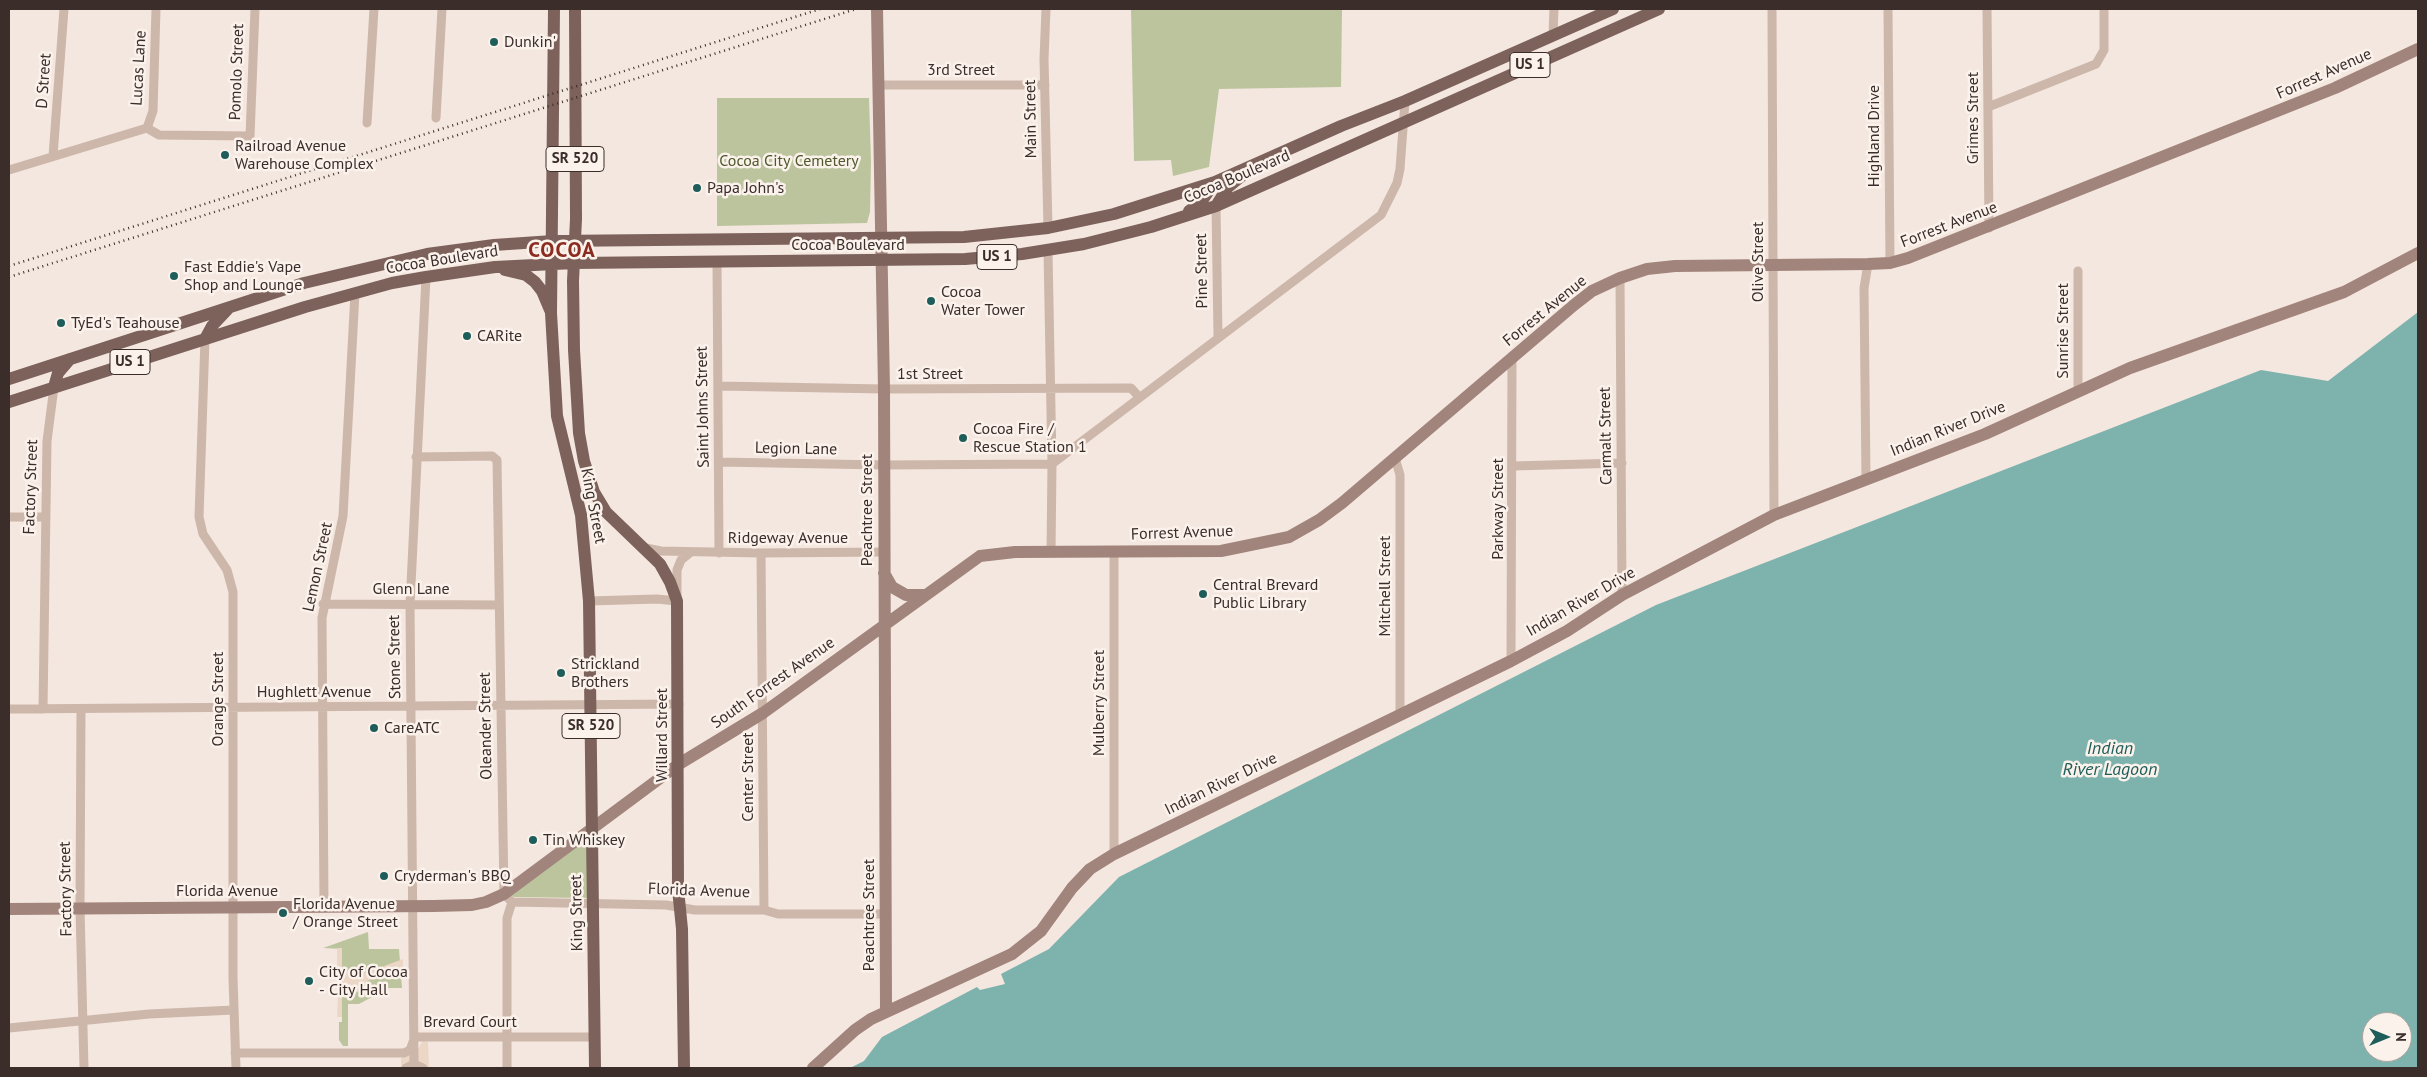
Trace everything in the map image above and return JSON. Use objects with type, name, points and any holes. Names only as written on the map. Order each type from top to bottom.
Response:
[{"type":"main road","name":"King Street","points":[[554,9],[553,263],[551,313],[557,416],[581,516],[589,601],[594,1037]]},
{"type":"main road","name":"SR 520","points":[[574,262],[575,9]]},
{"type":"main road","name":"Cocoa Boulevard","points":[[10,381],[72,357],[304,283],[402,259],[494,245],[575,240],[964,237],[1048,228],[1114,214],[1215,182],[1341,126],[1405,102],[1613,9]]},
{"type":"main road","name":"Cocoa Boulevard","points":[[9,402],[355,293],[426,277],[495,267],[574,262],[965,260],[1048,251],[1103,240],[1216,206],[1655,10]]},
{"type":"main road","points":[[1216,206],[1228,187],[1255,165]]},
{"type":"main road","points":[[1181,218],[1201,202],[1215,182]]},
{"type":"main road","name":"Willard Street","points":[[574,262],[574,350],[579,433],[584,461],[594,492],[606,512],[646,548],[660,564],[670,582],[677,601],[680,907],[684,1068]]},
{"type":"main road","points":[[495,267],[526,275],[535,282],[542,290],[551,313]]},
{"type":"main road","points":[[205,339],[212,326],[230,307]]},
{"type":"main road","points":[[54,387],[58,373],[72,357]]},
{"type":"main road","name":"SR 520","points":[[594,1037],[594,1068]]},
{"type":"street","name":"D Street","points":[[53,156],[64,9]]},
{"type":"street","name":"Lucas Lane","points":[[146,128],[153,111],[156,9]]},
{"type":"street","name":"Pomolo Street","points":[[146,128],[159,135],[250,136],[255,9]]},
{"type":"street","points":[[367,123],[374,9]]},
{"type":"street","points":[[436,118],[442,9]]},
{"type":"street","name":"Peachtree Street","points":[[877,9],[884,389],[883,625],[886,1011]]},
{"type":"street","name":"Main Street","points":[[1046,9],[1045,85],[1048,228]]},
{"type":"street","points":[[1553,35],[1554,9]]},
{"type":"street","name":"Olive Street","points":[[1772,9],[1774,516]]},
{"type":"street","name":"Highland Drive","points":[[1888,9],[1890,263]]},
{"type":"street","name":"Grimes Street","points":[[1987,9],[1989,228]]},
{"type":"street","points":[[1988,107],[2096,64],[2104,50],[2104,9]]},
{"type":"street","name":"Forrest Avenue","points":[[883,625],[980,556],[1004,553],[1051,552],[1221,551],[1289,537],[1319,520],[1396,458],[1574,305],[1592,292],[1620,278],[1647,269],[1675,266],[1890,263],[1989,228],[2335,88],[2418,49]]},
{"type":"street","name":"3rd Street","points":[[878,85],[1045,85]]},
{"type":"street","points":[[1052,464],[1218,336],[1381,215],[1397,183],[1401,161],[1402,122],[1405,102]]},
{"type":"street","points":[[9,170],[146,128]]},
{"type":"street","name":"Pine Street","points":[[1216,206],[1218,336]]},
{"type":"street","points":[[1048,251],[1049,388],[1052,464],[1051,552]]},
{"type":"street","name":"Indian River Drive","points":[[814,1068],[854,1030],[886,1011],[1012,954],[1041,932],[1072,888],[1090,869],[1114,854],[1512,661],[1567,631],[1622,595],[1774,516],[1985,434],[2078,390],[2130,368],[2344,292],[2418,253]]},
{"type":"street","name":"Saint Johns Street","points":[[716,262],[719,553]]},
{"type":"street","points":[[1866,479],[1864,288],[1868,264]]},
{"type":"street","name":"Sunrise Street","points":[[2078,271],[2078,390]]},
{"type":"street","name":"Stone Street","points":[[414,1067],[410,604],[426,277]]},
{"type":"street","name":"Carmalt Street","points":[[1620,278],[1622,595]]},
{"type":"street","name":"Lemon Street","points":[[324,907],[323,604],[343,516],[355,293]]},
{"type":"street","name":"Orange Street","points":[[205,339],[200,517],[203,534],[227,570],[232,592],[233,907],[236,1068]]},
{"type":"street","name":"Parkway Street","points":[[1512,358],[1512,661]]},
{"type":"street","name":"1st Street","points":[[718,386],[884,389],[1131,388],[1139,397]]},
{"type":"street","name":"Factory Street","points":[[43,709],[47,441],[54,387]]},
{"type":"street","name":"Oleander Street","points":[[416,457],[492,456],[497,460],[500,706],[508,898],[507,1068]]},
{"type":"street","name":"Mitchell Street","points":[[1396,458],[1400,476],[1400,714]]},
{"type":"street","name":"Legion Lane","points":[[719,462],[883,465],[1052,464]]},
{"type":"street","points":[[1513,466],[1622,463]]},
{"type":"street","points":[[9,517],[45,517]]},
{"type":"street","name":"Ridgeway Avenue","points":[[646,548],[661,551],[761,554],[884,552]]},
{"type":"street","points":[[589,601],[657,599],[677,601],[677,570],[681,560],[686,554],[691,552]]},
{"type":"street","name":"Mulberry Street","points":[[1114,552],[1114,854]]},
{"type":"street","name":"Center Street","points":[[761,554],[764,910]]},
{"type":"street","points":[[883,573],[892,587],[906,595],[924,595]]},
{"type":"street","name":"Glenn Lane","points":[[323,604],[499,605]]},
{"type":"street","name":"South Forrest Avenue","points":[[508,898],[592,829],[679,764],[763,713],[883,625]]},
{"type":"street","name":"Hughlett Avenue","points":[[9,709],[679,704]]},
{"type":"street","name":"Factory Street","points":[[81,709],[80,908],[84,1068]]},
{"type":"street","name":"Florida Avenue","points":[[9,909],[472,905],[508,898],[593,904],[680,907],[695,910],[764,910],[778,914],[885,914]]},
{"type":"street","points":[[9,1028],[149,1014],[234,1010]]},
{"type":"street","name":"Brevard Court","points":[[235,1053],[404,1053],[410,1050],[414,1037],[594,1037]]},
{"type":"green space","points":[[1131,9],[1342,9],[1341,87],[1219,89],[1209,167],[1173,176],[1171,160],[1134,161]]},
{"type":"green space","name":"Cocoa City Cemetery","points":[[717,98],[869,98],[871,161],[870,212],[867,223],[717,226]]},
{"type":"green space","points":[[587,839],[587,898],[514,897],[511,895]]},
{"type":"green space","points":[[368,932],[369,949],[399,949],[402,988],[389,988],[359,1004],[348,1004],[348,1046],[343,1046],[339,1040],[339,1022],[342,1022],[342,949],[323,948]]},
{"type":"shaded area","points":[[337,948],[342,948],[342,969],[345,972],[354,967],[365,973],[403,959],[403,967],[367,981],[360,991],[352,993],[345,990],[342,993],[342,1017],[337,1017],[339,974],[337,974]]},
{"type":"shaded area","points":[[423,1041],[428,1042],[429,1068],[401,1068],[401,1058],[415,1053]]},
{"type":"water","name":"Indian River Lagoon","points":[[2418,312],[2418,1068],[850,1068],[864,1061],[882,1037],[977,987],[980,990],[1005,984],[1001,974],[1049,949],[1119,877],[1656,605],[2261,370],[2328,381]]},
{"type":"railway","points":[[9,266],[820,9]]},
{"type":"railway","points":[[9,277],[856,9]]},
{"type":"place","name":"Dunkin'","points":[[494,42]]},
{"type":"place","name":"Railroad Avenue Warehouse Complex","points":[[225,155]]},
{"type":"place","name":"Papa John's","points":[[697,188]]},
{"type":"place","name":"Fast Eddie's Vape Shop and Lounge","points":[[174,276]]},
{"type":"place","name":"Cocoa Water Tower","points":[[931,301]]},
{"type":"place","name":"TyEd's Teahouse","points":[[61,323]]},
{"type":"place","name":"CARite","points":[[467,336]]},
{"type":"place","name":"Cocoa Fire / Rescue Station 1","points":[[963,438]]},
{"type":"place","name":"Central Brevard Public Library","points":[[1203,594]]},
{"type":"place","name":"Strickland Brothers","points":[[561,673]]},
{"type":"place","name":"CareATC","points":[[374,728]]},
{"type":"place","name":"Tin Whiskey","points":[[533,840]]},
{"type":"place","name":"Cryderman's BBQ","points":[[384,876]]},
{"type":"place","name":"Florida Avenue / Orange Street","points":[[283,913]]},
{"type":"place","name":"City of Cocoa - City Hall","points":[[309,981]]},
{"type":"district","name":"COCOA","points":[[562,251]]}]
